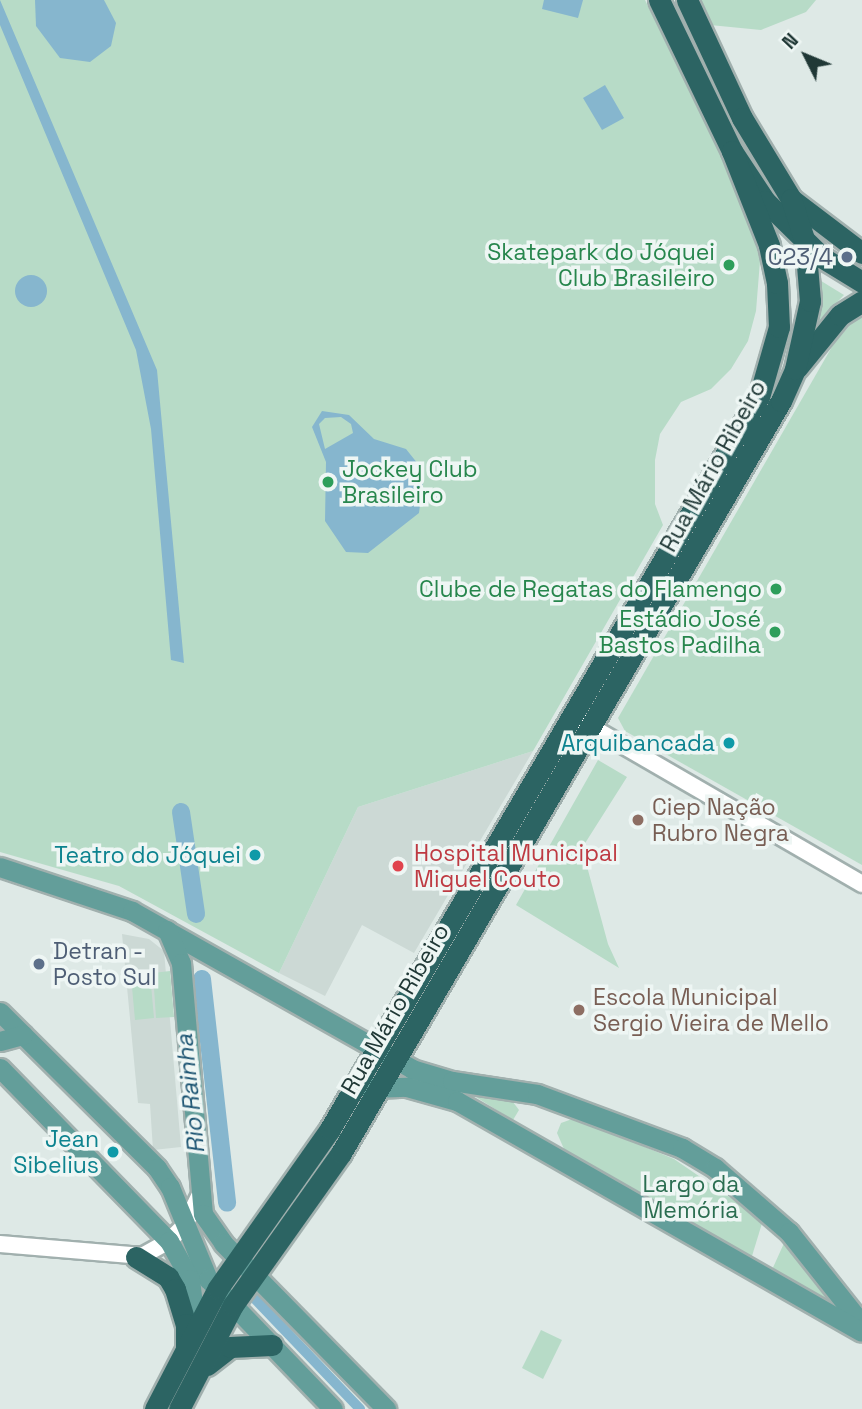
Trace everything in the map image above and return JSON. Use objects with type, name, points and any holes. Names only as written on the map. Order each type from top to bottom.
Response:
[{"type":"highway","points":[[660,0],[732,151],[779,218],[806,242],[862,282]]},
{"type":"highway","points":[[687,0],[742,118],[791,199],[862,253]]},
{"type":"highway","name":"Rua Mário Ribeiro","points":[[155,1409],[218,1289],[246,1266],[316,1194],[380,1086],[386,1055],[572,717],[752,409],[774,356],[779,327],[774,263],[732,151]]},
{"type":"highway","name":"Rua Mário Ribeiro","points":[[193,1383],[233,1305],[246,1266],[352,1093],[386,1055],[593,727],[764,432],[795,369],[810,301],[806,242],[791,199]]},
{"type":"highway","points":[[795,369],[840,315],[862,300]]},
{"type":"highway","points":[[136,1258],[168,1278],[175,1289],[186,1324],[186,1348]]},
{"type":"highway","points":[[179,1409],[193,1383],[212,1358],[230,1347],[272,1345]]},
{"type":"main road","points":[[0,867],[111,901],[386,1055],[452,1081],[537,1094],[691,1153],[789,1232],[862,1324]]},
{"type":"main road","points":[[167,930],[181,963],[200,1190],[209,1225],[386,1409]]},
{"type":"main road","points":[[0,1012],[148,1158],[170,1187],[205,1274],[333,1409]]},
{"type":"main road","points":[[0,1041],[23,1035]]},
{"type":"main road","points":[[0,1068],[169,1241],[190,1279],[196,1329]]},
{"type":"main road","points":[[352,1093],[380,1086],[407,1087],[457,1101],[862,1331]]},
{"type":"main road","points":[[170,1187],[182,1192],[200,1190]]},
{"type":"street","points":[[572,717],[862,884]]},
{"type":"street","points":[[0,1244],[136,1258],[169,1241],[185,1225],[200,1190]]},
{"type":"shaded area","name":"Hospital Municipal Miguel Couto","points":[[533,751],[414,953],[362,925],[325,996],[279,973],[358,807]]},
{"type":"shaded area","points":[[122,934],[149,939],[164,951],[181,1147],[153,1150],[150,1104],[138,1103]]},
{"type":"green space","name":"Jockey Club Brasileiro","points":[[0,0],[645,0],[747,208],[760,261],[756,311],[748,341],[731,369],[711,389],[681,402],[660,434],[655,460],[655,504],[663,525],[533,751],[358,807],[279,973],[119,886],[0,852]]},
{"type":"green space","points":[[697,0],[816,0],[806,12],[761,30],[710,25]]},
{"type":"green space","points":[[813,276],[844,295],[813,327]]},
{"type":"green space","name":"Clube de Regatas do Flamengo","points":[[862,311],[862,865],[625,731],[618,718],[833,345]]},
{"type":"green space","points":[[598,760],[627,777],[582,848],[608,944],[619,968],[516,905]]},
{"type":"green space","points":[[170,971],[174,1017],[156,1018],[153,973]]},
{"type":"green space","points":[[150,974],[154,1018],[135,1020],[131,976]]},
{"type":"green space","points":[[471,1094],[510,1098],[519,1110],[513,1120]]},
{"type":"green space","name":"Largo da Memória","points":[[575,1118],[674,1159],[763,1220],[752,1256],[746,1260],[564,1149],[557,1133],[561,1123]]},
{"type":"green space","points":[[785,1241],[814,1280],[834,1305],[771,1272]]},
{"type":"green space","points":[[541,1330],[562,1340],[543,1379],[522,1368]]},
{"type":"water","points":[[0,0],[157,370],[184,663],[171,660],[151,429],[136,350],[0,25]]},
{"type":"water","points":[[35,0],[104,0],[116,23],[111,46],[90,62],[60,58],[36,26]]},
{"type":"water","points":[[544,0],[583,0],[578,18],[542,9]]},
{"type":"water","points":[[605,85],[624,118],[602,130],[583,98]]},
{"type":"water","points":[[31,275],[42,280],[47,291],[42,302],[31,307],[20,302],[15,291],[20,280]]},
{"type":"water","points":[[322,411],[349,415],[374,439],[406,449],[418,464],[423,482],[419,513],[368,553],[346,552],[325,521],[326,462],[312,427]],"holes":[[[341,417],[351,424],[353,433],[325,449],[319,424],[325,418]]]},
{"type":"waterway","points":[[181,812],[196,914]]},
{"type":"waterway","name":"Rio Rainha","points":[[202,979],[227,1203]]},
{"type":"waterway","points":[[255,1299],[360,1409]]},
{"type":"place","name":"C23/4","points":[[847,257]]},
{"type":"place","name":"Skatepark do Jóquei Club Brasileiro","points":[[729,265]]},
{"type":"place","name":"Jockey Club Brasileiro","points":[[328,482]]},
{"type":"place","name":"Clube de Regatas do Flamengo","points":[[776,589]]},
{"type":"place","name":"Estádio José Bastos Padilha","points":[[775,632]]},
{"type":"place","name":"Arquibancada","points":[[729,743]]},
{"type":"place","name":"Ciep Nação Rubro Negra","points":[[638,820]]},
{"type":"place","name":"Teatro do Jóquei","points":[[255,855]]},
{"type":"place","name":"Hospital Municipal Miguel Couto","points":[[398,866]]},
{"type":"place","name":"Detran - Posto Sul","points":[[39,964]]},
{"type":"place","name":"Escola Municipal Sergio Vieira de Mello","points":[[579,1010]]},
{"type":"place","name":"Jean Sibelius","points":[[113,1152]]}]
